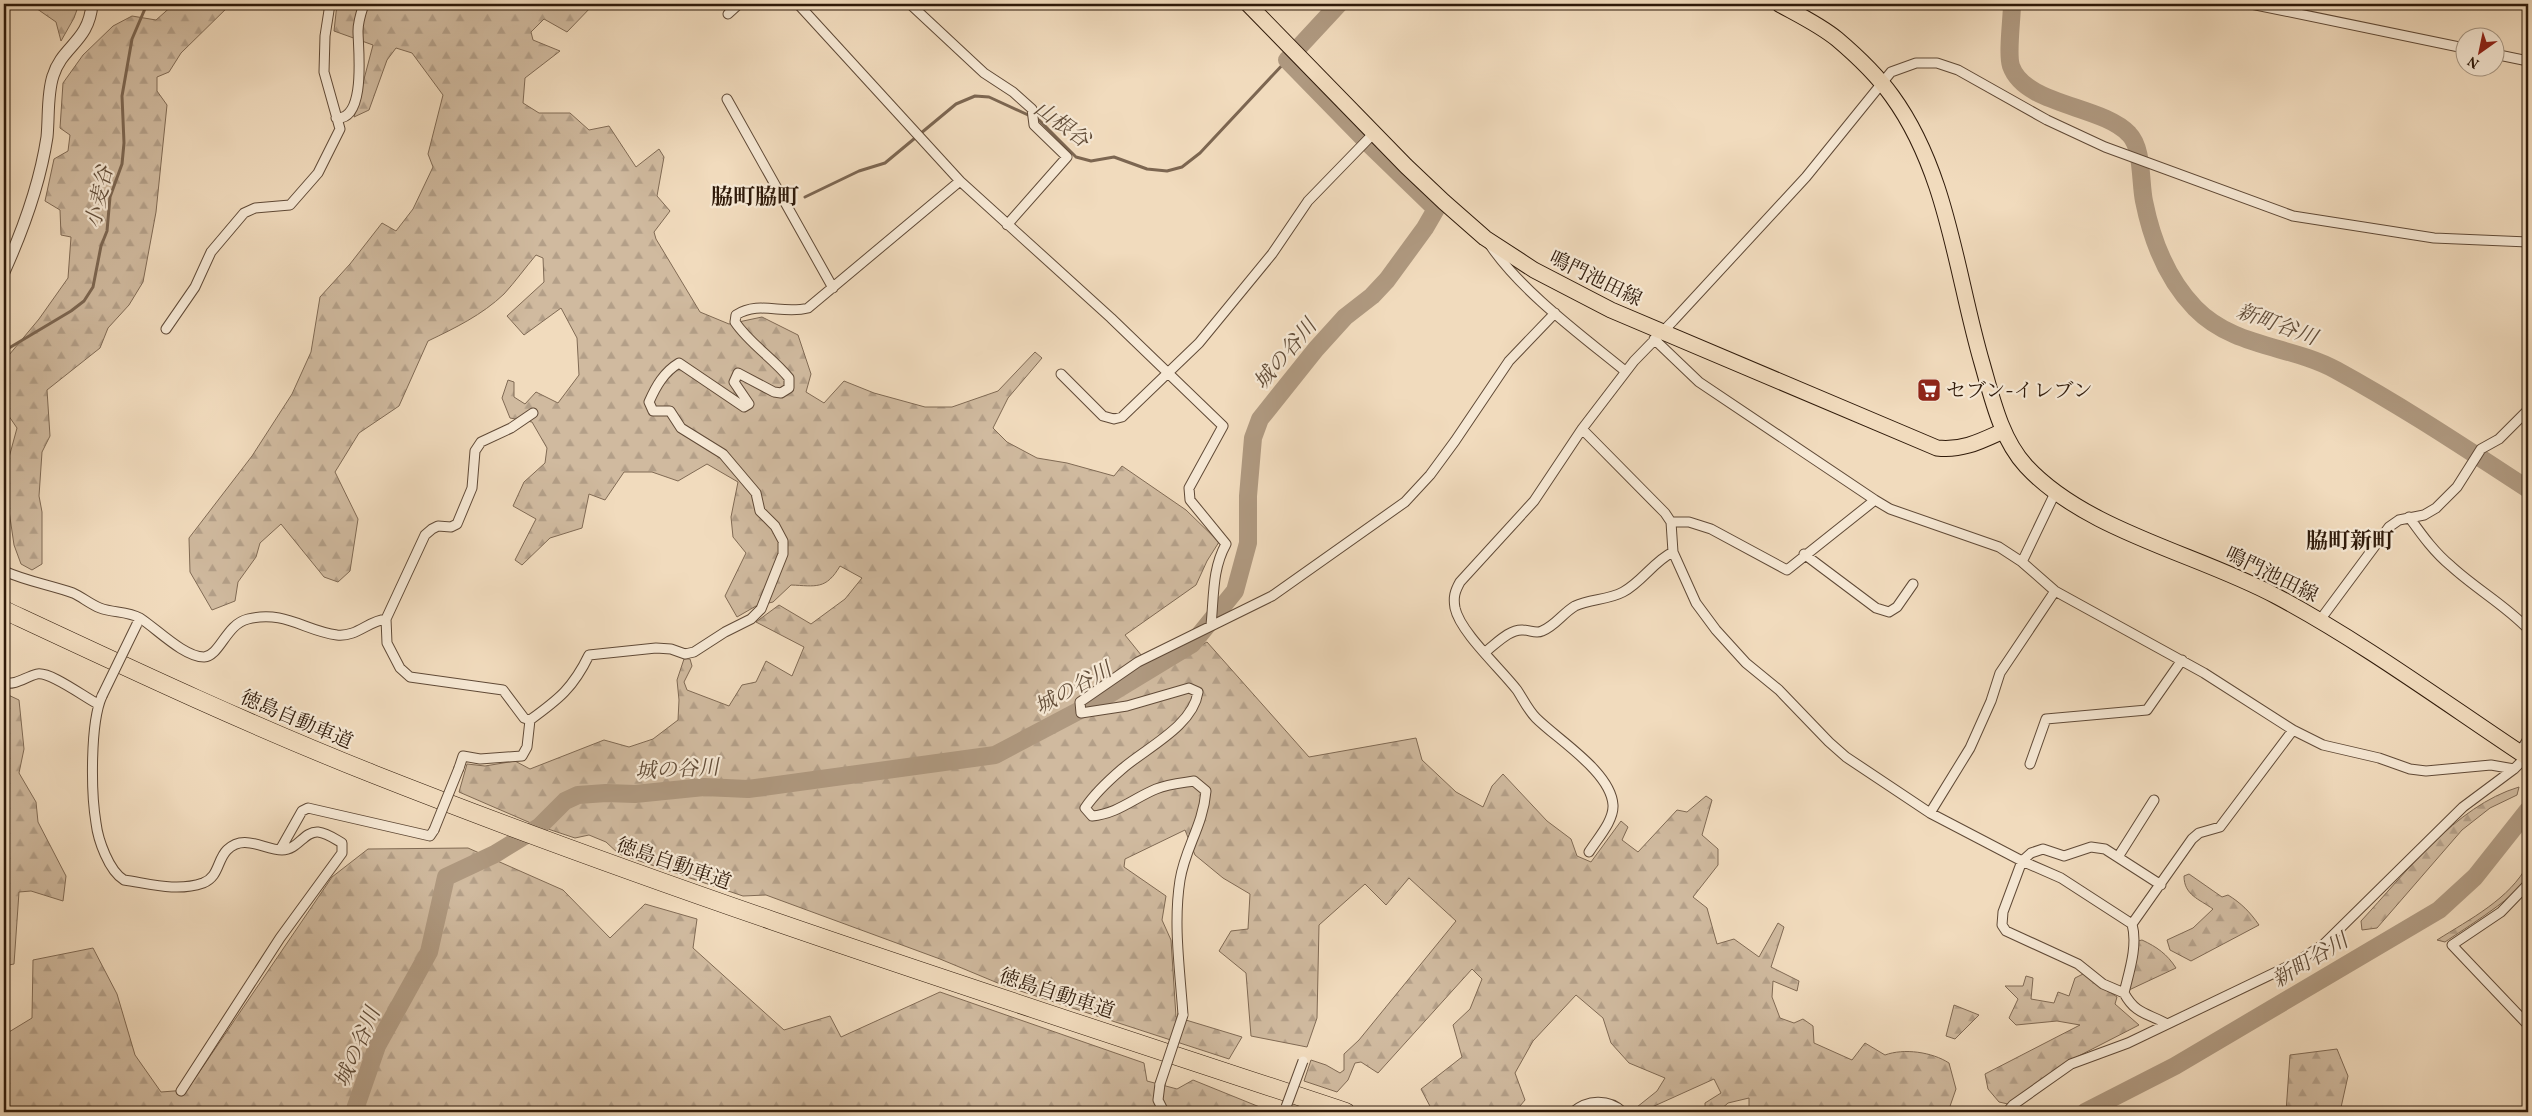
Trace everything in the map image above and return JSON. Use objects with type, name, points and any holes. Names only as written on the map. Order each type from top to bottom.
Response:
[{"type":"highway","name":"徳島自動車道","points":[[4,610],[188,697],[369,772],[494,821],[656,880],[1346,1112]]},
{"type":"main road","name":"鳴門池田線","points":[[1248,4],[1444,202],[1485,238],[1576,293],[1658,335],[1937,448],[1952,450],[2004,431]]},
{"type":"main road","name":"鳴門池田線","points":[[1779,4],[1835,38],[1881,82],[1913,129],[1928,161],[1944,211],[1979,352],[2004,431],[2023,463],[2055,493],[2084,512],[2230,574],[2320,620],[2525,756]]},
{"type":"street","points":[[4,272],[16,245],[39,172],[46,138],[52,77],[58,62],[87,28],[92,4]]},
{"type":"street","points":[[166,329],[195,287],[211,252],[244,213],[255,208],[290,205],[313,180],[340,129],[324,72],[330,4]]},
{"type":"street","points":[[336,118],[347,115],[354,105],[360,71],[358,28],[364,4]]},
{"type":"street","points":[[728,14],[739,4]]},
{"type":"street","points":[[798,4],[960,181],[1223,426],[1190,488],[1190,500],[1226,544],[1220,555],[1215,576],[1211,625]]},
{"type":"street","points":[[910,4],[984,73],[1013,92],[1032,110],[1034,125],[1067,157],[1007,226]]},
{"type":"street","points":[[2251,4],[2454,46]]},
{"type":"street","points":[[2504,56],[2528,61]]},
{"type":"street","points":[[1589,852],[1610,820],[1613,807],[1611,796],[1595,771],[1576,750],[1534,716],[1517,690],[1460,620],[1455,609],[1454,595],[1460,582],[1534,501],[1582,429],[1625,371],[1658,335],[1674,321],[1806,176],[1890,72],[1916,62],[1937,62],[1987,85],[2067,130],[2248,201],[2293,216],[2434,238],[2528,242]]},
{"type":"street","points":[[727,99],[833,288]]},
{"type":"street","points":[[1061,374],[1103,416],[1114,420],[1122,417],[1199,344],[1272,254],[1308,201],[1374,133]]},
{"type":"street","points":[[280,850],[302,811],[308,808],[430,836],[463,756],[480,759],[522,756],[527,747],[530,720],[568,690],[577,679],[589,655],[656,648],[671,649],[685,654],[694,652],[725,632],[751,619],[761,610],[783,554],[783,541],[775,526],[760,511],[756,493],[723,454],[681,428],[670,411],[654,411],[649,402],[663,376],[679,363],[744,407],[749,404],[734,382],[738,373],[774,392],[781,393],[789,388],[789,378],[776,362],[741,331],[735,322],[736,315],[758,306],[796,312],[808,308],[960,181]]},
{"type":"street","points":[[1485,238],[1512,272],[1555,313],[1625,371]]},
{"type":"street","points":[[1164,1112],[1158,1100],[1160,1084],[1183,1014],[1176,928],[1180,879],[1199,828],[1206,791],[1194,781],[1172,784],[1156,789],[1107,815],[1092,816],[1084,808],[1094,794],[1122,768],[1178,726],[1197,699],[1198,692],[1189,688],[1128,706],[1081,713],[1080,702],[1138,662],[1272,596],[1406,502],[1430,475],[1455,441],[1509,361],[1555,313]]},
{"type":"street","points":[[1658,335],[1699,382],[1875,500],[1890,508],[1976,537],[1999,547],[2022,562],[2055,591],[2182,660],[2293,730],[2323,745],[2379,758],[2410,769],[2426,771],[2491,765],[2514,769]]},
{"type":"street","points":[[2320,620],[2389,527],[2399,520],[2424,515],[2436,508],[2457,486],[2481,449],[2495,442],[2528,410]]},
{"type":"street","points":[[530,720],[524,718],[503,690],[410,677],[400,668],[387,643],[386,619],[425,535],[438,526],[451,527],[457,524],[472,488],[475,451],[481,442],[511,428],[533,414]]},
{"type":"street","points":[[1582,429],[1665,513],[1671,522],[1673,552],[1696,603],[1716,630],[1746,663],[1779,690],[1828,742],[1846,757],[1930,813],[2022,861],[2061,878],[2132,924],[2134,932],[2132,956],[2124,993]]},
{"type":"street","points":[[2022,562],[2055,493]]},
{"type":"street","points":[[1671,522],[1690,522],[1711,529],[1786,570],[1875,500]]},
{"type":"street","points":[[2409,517],[2425,540],[2452,568],[2506,609],[2528,629]]},
{"type":"street","points":[[1485,652],[1513,631],[1524,630],[1538,633],[1545,631],[1573,607],[1584,602],[1622,593],[1673,552]]},
{"type":"street","points":[[1804,554],[1876,608],[1889,612],[1897,608],[1913,584]]},
{"type":"street","points":[[4,571],[74,594],[99,607],[127,612],[192,655],[206,657],[216,652],[229,630],[240,621],[255,617],[287,618],[337,635],[357,633],[379,620],[386,619]]},
{"type":"street","points":[[1930,813],[1970,748],[1991,701],[2000,673],[2055,591]]},
{"type":"street","points":[[138,621],[100,700],[94,750],[96,823],[100,838],[118,876],[124,880],[175,889],[204,883],[212,878],[227,850],[252,841],[280,850],[298,845],[310,833],[318,832],[342,843],[342,853],[280,938],[181,1090]]},
{"type":"street","points":[[2030,764],[2046,719],[2147,710],[2182,660]]},
{"type":"street","points":[[4,683],[11,684],[37,674],[48,674],[81,696],[100,700]]},
{"type":"street","points":[[2132,924],[2192,839],[2199,833],[2220,827],[2293,730]]},
{"type":"street","points":[[2007,1112],[2013,1105],[2071,1064],[2128,1043],[2295,963],[2324,944],[2463,807],[2514,769],[2525,756],[2528,739]]},
{"type":"street","points":[[2118,857],[2154,800]]},
{"type":"street","points":[[2160,885],[2105,849],[2091,847],[2064,856],[2043,849],[2031,853],[2022,861],[2002,912],[2002,925],[2006,931],[2078,964],[2103,984],[2124,993],[2131,1006],[2145,1015],[2167,1024]]},
{"type":"street","points":[[2528,884],[2501,912],[2452,945],[2528,1024]]},
{"type":"street","points":[[1286,1110],[1302,1061]]},
{"type":"street","points":[[1573,1112],[1591,1102],[1605,1102],[1623,1112]]},
{"type":"green space","points":[[30,4],[79,4],[74,18],[61,41],[56,22]]},
{"type":"green space","points":[[174,4],[231,4],[181,53],[169,72],[157,77],[157,91],[167,105],[156,212],[143,282],[129,305],[108,328],[100,348],[47,390],[50,436],[42,452],[39,496],[42,512],[42,564],[32,570],[21,564],[14,545],[4,476],[17,428],[4,409],[4,361],[39,319],[68,278],[71,237],[61,235],[60,210],[45,201],[54,159],[68,151],[70,135],[60,128],[63,83],[83,55],[113,26],[132,16],[156,20]]},
{"type":"green space","points":[[337,4],[492,4],[495,7],[502,4],[521,4],[523,7],[531,4],[594,4],[567,32],[544,19],[531,32],[533,40],[560,51],[525,78],[523,103],[539,113],[570,113],[589,130],[609,126],[636,167],[659,149],[664,157],[657,196],[670,211],[654,232],[656,239],[700,312],[729,324],[762,317],[798,335],[811,374],[806,392],[824,403],[844,381],[874,393],[925,407],[952,407],[998,391],[1035,352],[1042,358],[1008,398],[993,428],[1007,442],[1037,458],[1067,463],[1114,476],[1122,466],[1186,510],[1219,542],[1207,561],[1196,585],[1125,635],[1154,671],[1207,642],[1309,757],[1416,738],[1422,760],[1456,792],[1483,807],[1492,786],[1503,774],[1547,821],[1571,839],[1577,856],[1591,862],[1621,821],[1628,827],[1622,840],[1638,852],[1677,810],[1687,812],[1706,796],[1712,800],[1702,835],[1718,849],[1718,865],[1693,897],[1707,908],[1717,944],[1734,939],[1759,957],[1778,923],[1784,927],[1771,967],[1799,981],[1797,991],[1773,981],[1772,997],[1780,1018],[1794,1023],[1803,1019],[1813,1026],[1814,1043],[1852,1060],[1865,1043],[1885,1055],[1901,1052],[1918,1052],[1942,1059],[1949,1063],[1956,1089],[1948,1112],[1749,1112],[1749,1098],[1728,1103],[1719,1111],[1705,1112],[1705,1103],[1721,1093],[1714,1079],[1641,1112],[1637,1107],[1657,1091],[1665,1078],[1629,1063],[1611,1043],[1603,1018],[1576,995],[1533,1041],[1515,1073],[1525,1100],[1520,1106],[1525,1112],[1433,1112],[1421,1089],[1462,1057],[1453,1025],[1470,1009],[1482,979],[1472,969],[1378,1073],[1361,1062],[1355,1063],[1348,1080],[1337,1092],[1304,1081],[1311,1060],[1326,1065],[1340,1073],[1344,1070],[1344,1054],[1359,1040],[1456,921],[1409,878],[1386,905],[1365,884],[1319,925],[1317,1018],[1307,1047],[1251,1036],[1246,973],[1219,951],[1231,931],[1248,929],[1250,894],[1223,878],[1195,855],[1185,830],[1125,859],[1124,867],[1166,896],[1162,920],[1171,940],[1176,1017],[1242,1037],[1229,1059],[1005,986],[940,959],[766,895],[743,896],[619,854],[606,842],[589,835],[575,838],[533,824],[459,792],[467,764],[485,766],[515,761],[530,769],[604,740],[629,747],[653,739],[678,720],[677,680],[684,659],[690,659],[692,666],[684,682],[687,690],[729,706],[742,685],[756,682],[766,661],[792,676],[804,647],[756,622],[779,605],[811,624],[845,599],[862,578],[840,566],[835,574],[825,583],[814,586],[791,585],[773,602],[756,606],[737,617],[725,596],[746,553],[733,537],[731,517],[738,482],[707,464],[678,481],[652,472],[624,472],[605,500],[589,494],[582,528],[550,538],[522,565],[515,560],[536,519],[513,506],[524,482],[545,463],[547,448],[532,422],[510,418],[502,398],[508,380],[514,382],[514,397],[525,404],[536,392],[558,403],[579,375],[577,338],[561,308],[524,335],[507,316],[544,282],[543,258],[536,255],[496,302],[468,321],[428,341],[399,406],[359,433],[335,472],[358,519],[350,571],[338,582],[324,577],[281,524],[260,543],[256,557],[238,582],[235,601],[212,610],[190,572],[189,538],[252,456],[292,394],[311,352],[320,297],[350,264],[382,223],[396,231],[413,209],[433,167],[428,154],[443,95],[412,53],[396,48],[387,60],[369,110],[354,117],[373,45],[334,31]]},
{"type":"green space","points":[[4,693],[19,700],[24,749],[19,773],[36,802],[38,822],[66,876],[63,901],[31,891],[19,892],[14,964],[4,966]]},
{"type":"green space","points":[[2519,787],[2517,795],[2490,808],[2462,830],[2377,928],[2362,930],[2361,921],[2413,863],[2452,825],[2496,796]]},
{"type":"green space","points":[[468,848],[563,890],[610,938],[645,904],[697,919],[693,948],[784,1030],[830,1016],[841,1037],[940,992],[1144,1063],[1147,1081],[1177,1089],[1193,1080],[1272,1112],[4,1112],[4,1035],[32,1018],[33,960],[93,948],[117,994],[135,1055],[161,1092],[187,1090],[332,877],[368,849]]},
{"type":"green space","points":[[2528,864],[2528,876],[2516,892],[2445,942],[2437,940],[2476,916],[2500,898],[2511,888]]},
{"type":"green space","points":[[2189,874],[2222,897],[2228,895],[2237,901],[2259,925],[2191,961],[2170,950],[2167,940],[2193,928],[2213,909],[2189,892],[2184,876]]},
{"type":"green space","points":[[2142,940],[2161,951],[2176,968],[2129,990],[2138,941]]},
{"type":"green space","points":[[2083,974],[2117,997],[2115,1004],[2139,1025],[2065,1063],[2008,1104],[1999,1102],[1988,1089],[1985,1074],[2080,1025],[2057,1021],[2016,1025],[2009,1018],[2018,999],[2005,986],[2023,986],[2026,976],[2033,978],[2031,999],[2054,1003],[2058,992],[2069,996],[2075,978]]},
{"type":"green space","points":[[1954,1005],[1979,1015],[1955,1039],[1946,1036]]},
{"type":"green space","points":[[2337,1049],[2348,1076],[2340,1112],[2286,1112],[2290,1055]]},
{"type":"waterway","name":"小麦谷","points":[[4,351],[71,311],[84,301],[93,287],[101,246],[107,231],[110,197],[122,164],[124,143],[122,96],[132,39],[147,4]]},
{"type":"waterway","name":"城の谷川","points":[[354,1112],[377,1046],[429,952],[446,877],[495,854],[539,827],[565,801],[578,795],[606,793],[635,794],[704,787],[748,789],[995,755],[1103,698],[1192,644],[1235,591],[1248,543],[1248,496],[1253,438],[1260,419],[1316,349],[1345,317],[1372,296],[1387,280],[1425,228],[1436,209],[1287,60],[1339,4]]},
{"type":"waterway","name":"新町谷川","points":[[2012,4],[2010,60],[2011,66],[2019,79],[2047,97],[2117,124],[2134,140],[2139,156],[2147,216],[2156,245],[2176,285],[2195,308],[2210,321],[2245,339],[2300,355],[2336,370],[2409,413],[2528,489]]},
{"type":"waterway","name":"山根谷","points":[[805,197],[859,171],[885,163],[956,104],[975,96],[989,97],[1039,120],[1076,157],[1091,161],[1114,157],[1147,169],[1167,171],[1182,167],[1200,153],[1287,60]]},
{"type":"waterway","name":"新町谷川","points":[[2085,1112],[2175,1066],[2439,910],[2475,877],[2528,810]]},
{"type":"place","name":"セブン-イレブン","points":[[1929,390]]},
{"type":"district","name":"脇町脇町","points":[[755,196]]},
{"type":"district","name":"脇町新町","points":[[2350,540]]}]
